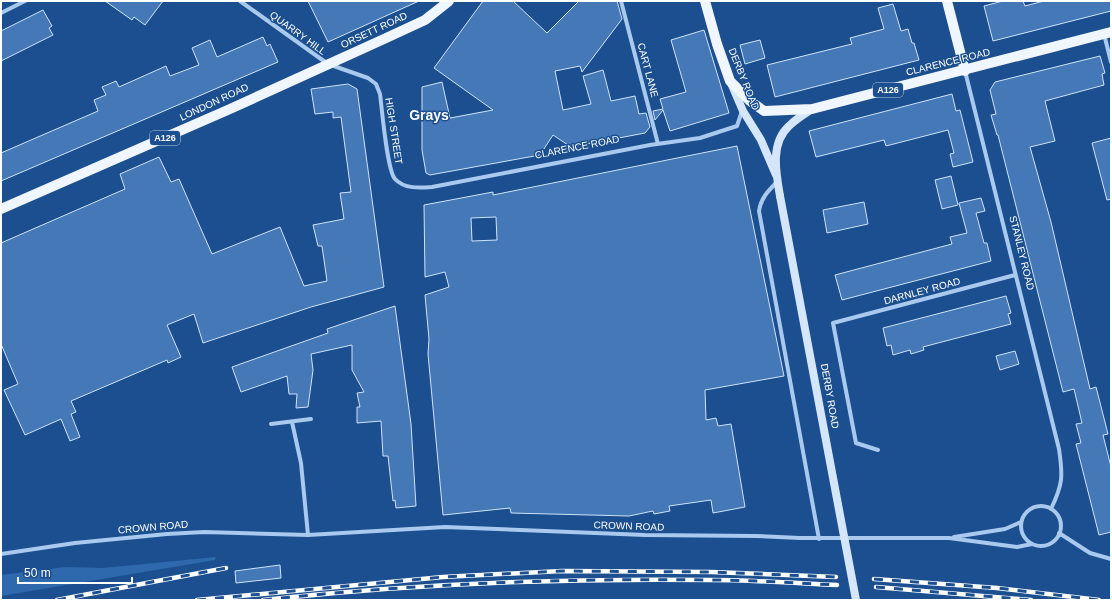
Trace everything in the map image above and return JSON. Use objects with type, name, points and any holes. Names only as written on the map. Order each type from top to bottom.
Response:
[{"type":"main road","name":"ORSETT ROAD","points":[[328,64],[425,20],[449,1]]},
{"type":"main road","name":"DERBY ROAD","points":[[705,1],[717,44],[730,81],[743,111],[761,140],[777,179],[856,600]]},
{"type":"main road","name":"STANLEY ROAD","points":[[947,1],[965,71]]},
{"type":"main road","name":"CLARENCE ROAD","points":[[730,81],[750,101],[764,111],[812,109],[965,71],[1108,33]]},
{"type":"main road","name":"LONDON ROAD","points":[[1,209],[223,112],[328,64]]},
{"type":"main road","points":[[777,179],[776,150],[781,136],[788,126],[812,109]]},
{"type":"street","points":[[1,13],[25,1]]},
{"type":"street","name":"QUARRY HILL","points":[[240,1],[328,64]]},
{"type":"street","name":"CART LANE","points":[[621,1],[658,144]]},
{"type":"street","points":[[1108,33],[1111,62]]},
{"type":"street","name":"HIGH STREET","points":[[328,64],[368,78],[376,84],[380,94],[390,164],[394,178],[404,186]]},
{"type":"street","name":"STANLEY ROAD","points":[[965,71],[1015,275],[1045,387],[1059,449],[1062,473],[1060,490],[1051,509]]},
{"type":"street","name":"CLARENCE ROAD","points":[[404,186],[416,188],[432,187],[658,144],[700,138],[737,126],[743,111]]},
{"type":"street","points":[[777,179],[767,191],[760,203],[759,211],[819,539]]},
{"type":"street","name":"DARNLEY ROAD","points":[[878,450],[856,443],[832,323],[1015,275]]},
{"type":"street","points":[[271,424],[312,419]]},
{"type":"street","points":[[292,422],[300,463],[308,535]]},
{"type":"street","points":[[1039,506],[1051,509],[1060,522],[1060,533],[1051,544],[1045,546],[1032,544],[1023,535],[1021,522],[1024,516],[1033,508],[1039,506]]},
{"type":"street","name":"CROWN ROAD","points":[[949,538],[978,532],[1006,529],[1021,522]]},
{"type":"street","name":"CROWN ROAD","points":[[1,554],[75,543],[167,534],[210,532],[308,535],[445,527],[645,535],[819,539],[949,538],[1016,547],[1032,544]]},
{"type":"street","points":[[1060,533],[1090,553],[1111,559]]},
{"type":"shaded area","points":[[216,557],[215,560],[1,596],[1,575],[66,567],[103,568]]},
{"type":"building","points":[[105,1],[163,1],[145,25],[134,17],[132,20]]},
{"type":"building","points":[[308,1],[419,1],[328,42]]},
{"type":"building","points":[[483,1],[513,1],[547,33],[579,1],[617,1],[622,19],[582,72],[580,66],[555,71],[563,110],[591,104],[583,76],[603,70],[611,101],[635,96],[639,114],[646,113],[650,127],[645,133],[571,147],[553,135],[540,155],[430,175],[426,173],[422,150],[422,87],[442,82],[450,118],[493,110],[434,68]]},
{"type":"building","points":[[1003,1],[1023,1],[1025,6],[1044,1],[1111,1],[1111,11],[993,41],[984,6]]},
{"type":"building","points":[[893,4],[901,31],[908,29],[919,60],[775,97],[767,65],[852,44],[850,38],[884,29],[878,8]]},
{"type":"building","points":[[43,10],[52,26],[49,28],[53,35],[1,61],[1,31]]},
{"type":"building","points":[[704,30],[729,113],[670,131],[663,110],[655,120],[653,111],[663,109],[660,99],[686,92],[671,40]]},
{"type":"building","points":[[263,37],[267,46],[270,44],[278,62],[1,181],[1,153],[98,111],[94,100],[106,95],[102,87],[116,81],[119,87],[166,66],[170,76],[199,65],[192,48],[210,40],[217,57]]},
{"type":"building","points":[[760,40],[765,58],[745,64],[740,45]]},
{"type":"building","points":[[1100,56],[1105,73],[1102,74],[1104,85],[1045,101],[1055,141],[1030,147],[1051,222],[1090,389],[1096,387],[1108,434],[1103,435],[1111,467],[1111,532],[1099,535],[1076,444],[1081,443],[1076,424],[1082,423],[1074,389],[1063,392],[998,135],[991,115],[996,114],[990,90],[995,82]]},
{"type":"building","points":[[348,84],[357,89],[384,287],[311,307],[203,343],[194,314],[167,325],[181,357],[168,363],[167,360],[71,401],[76,412],[71,414],[80,437],[70,441],[61,419],[25,435],[4,390],[18,384],[1,344],[1,243],[125,189],[120,174],[159,157],[171,182],[179,179],[212,254],[280,227],[304,286],[327,281],[322,246],[318,246],[313,225],[344,219],[340,193],[351,192],[341,117],[333,118],[333,112],[315,114],[311,89]]},
{"type":"building","points":[[952,94],[956,111],[960,110],[973,162],[953,167],[950,154],[954,153],[948,130],[886,146],[884,140],[816,157],[809,131]]},
{"type":"building","points":[[1111,138],[1111,199],[1107,200],[1092,143]]},
{"type":"building","points":[[737,146],[784,376],[705,390],[706,420],[716,418],[718,426],[731,424],[745,507],[713,513],[711,500],[669,506],[670,511],[654,514],[653,511],[629,516],[511,513],[510,508],[443,515],[428,354],[429,339],[425,295],[449,287],[445,272],[425,277],[424,205],[493,192],[493,195]],"holes":[[[496,217],[497,240],[472,241],[471,218]]]},
{"type":"building","points":[[951,176],[958,205],[942,209],[935,180]]},
{"type":"building","points":[[981,198],[985,211],[976,213],[984,243],[987,243],[991,261],[842,300],[835,275],[952,244],[950,237],[967,233],[959,203]]},
{"type":"building","points":[[864,202],[868,224],[827,233],[823,210]]},
{"type":"building","points":[[1006,296],[1011,313],[1008,314],[1011,324],[923,347],[924,350],[911,354],[910,350],[893,355],[891,345],[887,346],[883,328]]},
{"type":"building","points":[[395,306],[411,424],[416,506],[396,508],[395,500],[393,501],[388,456],[383,456],[381,421],[357,423],[357,407],[360,407],[357,393],[364,392],[352,370],[352,345],[311,354],[313,370],[308,407],[296,408],[297,394],[289,394],[287,376],[241,392],[232,367],[328,333],[327,329]]},
{"type":"building","points":[[1015,351],[1019,364],[1000,370],[996,356]]},
{"type":"building","points":[[280,565],[281,578],[236,583],[235,571]]},
{"type":"railway","points":[[57,600],[226,568]]},
{"type":"railway","points":[[197,600],[443,577],[562,571],[711,572],[836,577]]},
{"type":"railway","points":[[874,579],[997,588],[1099,600]]},
{"type":"railway","points":[[263,600],[319,594],[430,586],[542,581],[726,580],[837,585]]},
{"type":"railway","points":[[876,587],[1031,600]]},
{"type":"district","name":"Grays","points":[[429,115]]}]
